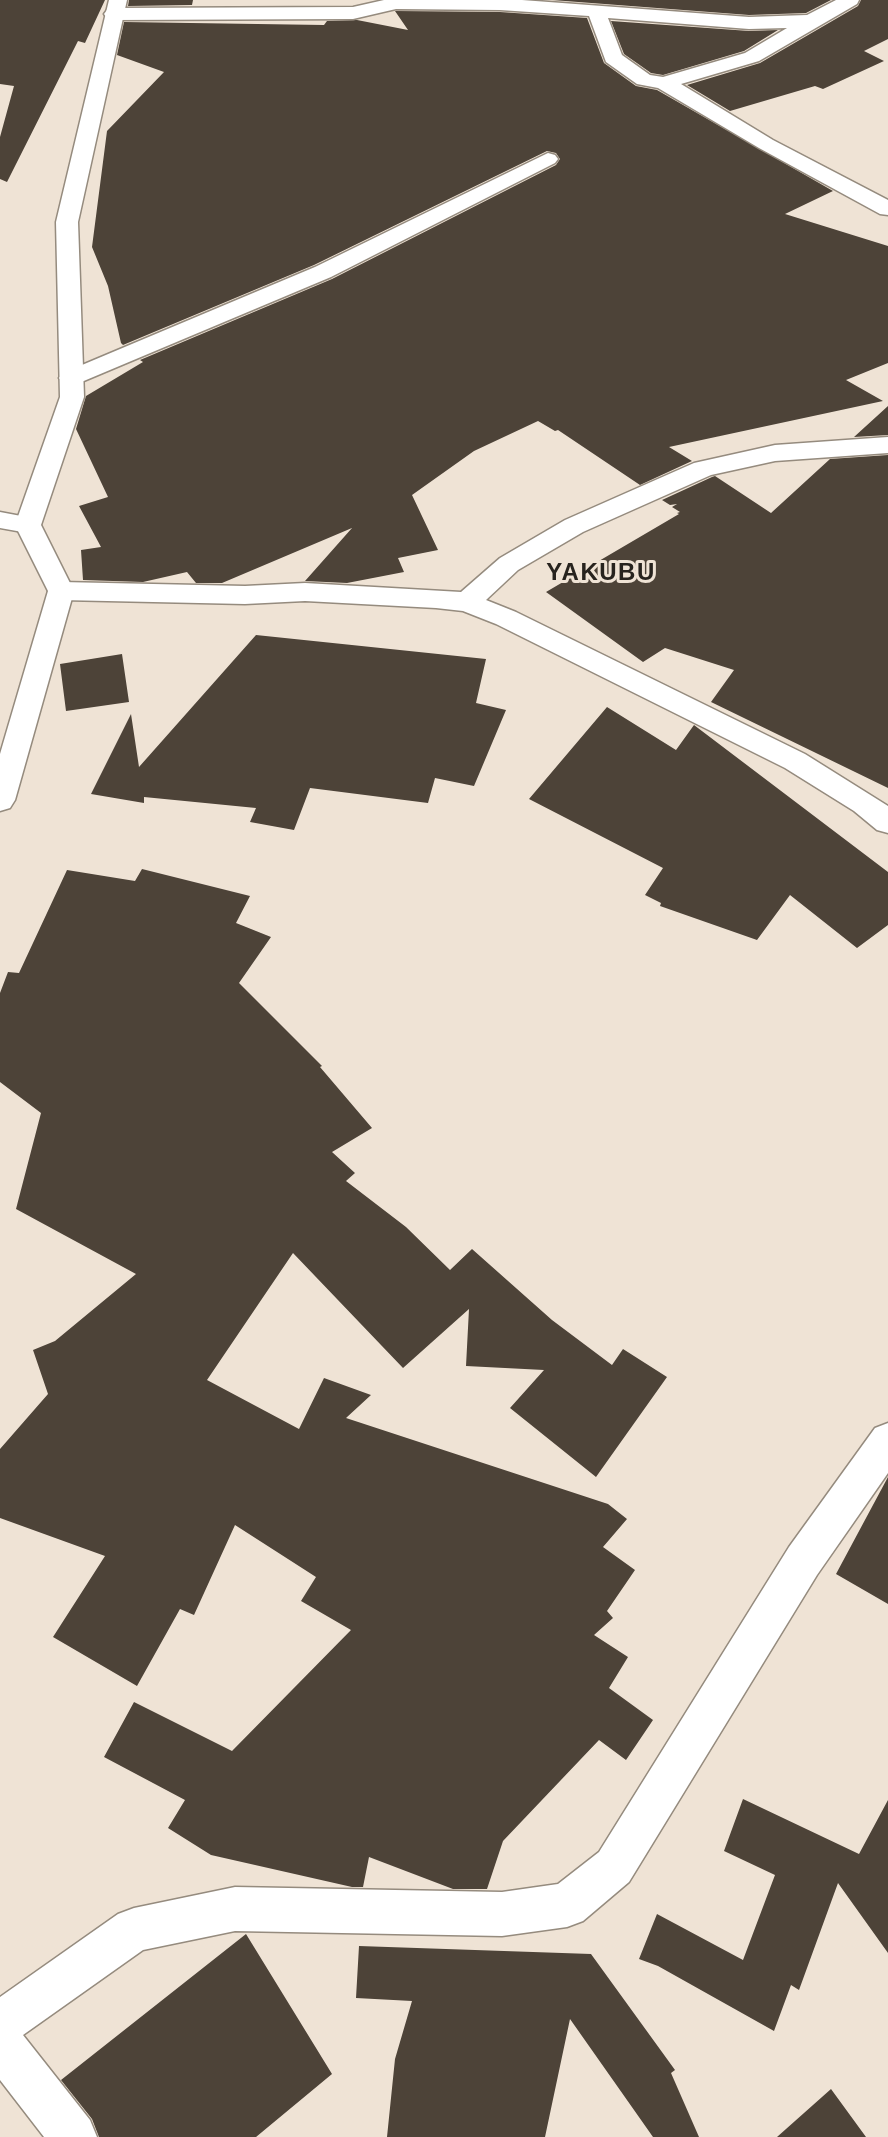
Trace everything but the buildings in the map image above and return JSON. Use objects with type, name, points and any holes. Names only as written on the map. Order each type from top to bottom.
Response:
[{"type":"street","points":[[664,83],[752,57],[845,1]]},
{"type":"street","points":[[0,800],[61,591],[28,525],[72,397],[68,222],[116,7],[353,6],[396,3],[500,4],[597,13],[749,22],[811,21]]},
{"type":"street","points":[[597,13],[613,58],[644,80],[664,83],[766,144],[888,209]]},
{"type":"street","points":[[71,378],[323,272],[548,159]]},
{"type":"street","points":[[467,602],[509,564],[574,526],[703,469],[775,453],[888,445]]},
{"type":"street","points":[[0,520],[28,525]]},
{"type":"street","points":[[61,591],[245,595],[305,592],[467,602],[506,618],[795,761],[864,803],[888,822]]},
{"type":"street","points":[[0,2024],[134,1930],[235,1909],[502,1914],[567,1905],[614,1868],[803,1561],[888,1441]]},
{"type":"street","points":[[0,2043],[73,2137]]},
{"type":"district","name":"YAKUBU","points":[[601,573]]}]
